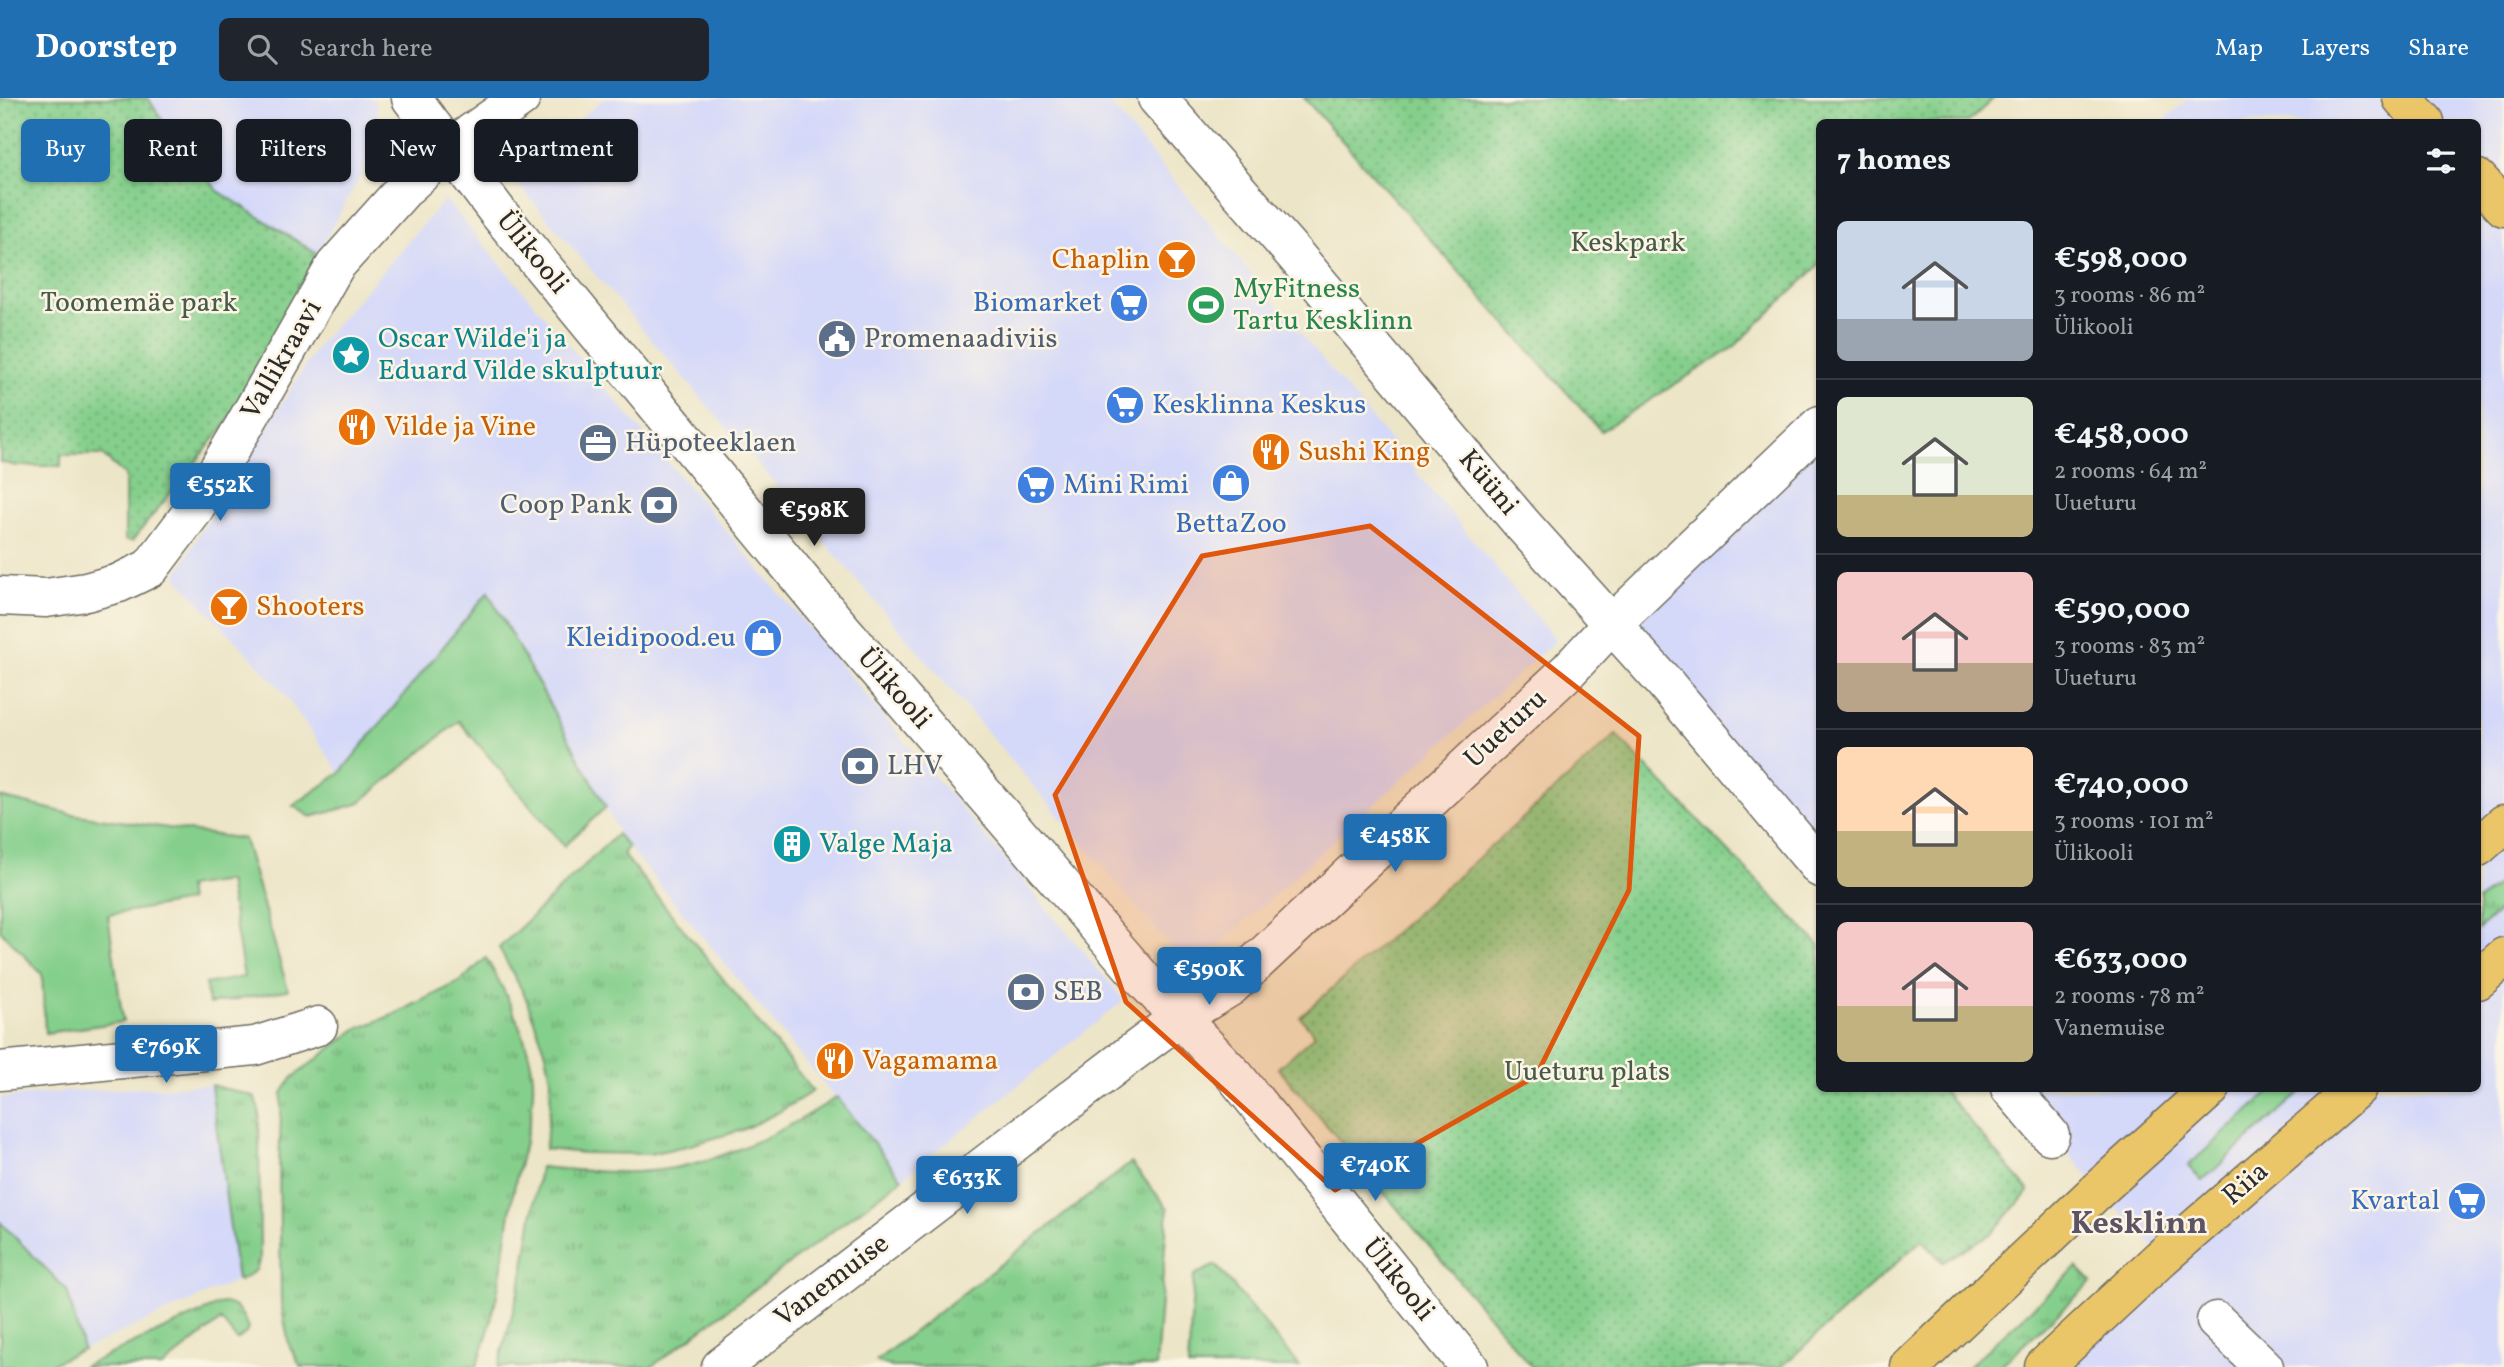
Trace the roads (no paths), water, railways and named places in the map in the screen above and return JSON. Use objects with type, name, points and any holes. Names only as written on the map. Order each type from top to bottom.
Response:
[{"type":"main road","points":[[2402,98],[2422,119]]},
{"type":"main road","points":[[2481,182],[2504,207]]},
{"type":"main road","points":[[2481,844],[2504,824]]},
{"type":"main road","points":[[2481,977],[2504,957]]},
{"type":"main road","points":[[1910,1367],[2207,1092]]},
{"type":"main road","name":"Riia","points":[[2044,1367],[2161,1258],[2352,1092]]},
{"type":"street","name":"Ülikooli","points":[[411,98],[427,119]]},
{"type":"street","name":"Vallikraavi","points":[[460,141],[522,98]]},
{"type":"street","name":"Küüni","points":[[1157,98],[1295,255],[1522,524],[1612,624],[1816,863]]},
{"type":"street","name":"Ülikooli","points":[[460,161],[500,215],[834,620],[1179,1018],[1235,1076],[1469,1367]]},
{"type":"street","name":"Vallikraavi","points":[[0,596],[46,598],[86,592],[119,583],[150,568],[199,500],[335,266],[412,182]]},
{"type":"street","name":"Uueturu","points":[[1179,1018],[1230,987],[1567,672],[1612,624],[1816,429]]},
{"type":"street","name":"Vanemuise","points":[[721,1367],[1179,1018]]},
{"type":"street","points":[[0,1071],[255,1045],[318,1026]]},
{"type":"street","points":[[2013,1092],[2050,1135]]},
{"type":"street","points":[[2216,1321],[2264,1367]]},
{"type":"place","name":"Chaplin","points":[[1177,260]]},
{"type":"place","name":"Biomarket","points":[[1129,303]]},
{"type":"place","name":"MyFitness Tartu Kesklinn","points":[[1206,305]]},
{"type":"place","name":"Promenaadiviis","points":[[837,339]]},
{"type":"place","name":"Oscar Wilde'i ja Eduard Vilde skulptuur","points":[[351,355]]},
{"type":"place","name":"Kesklinna Keskus","points":[[1125,405]]},
{"type":"place","name":"Vilde ja Vine","points":[[357,427]]},
{"type":"place","name":"Hüpoteeklaen","points":[[598,443]]},
{"type":"place","name":"Sushi King","points":[[1271,452]]},
{"type":"place","name":"BettaZoo","points":[[1231,483]]},
{"type":"place","name":"Mini Rimi","points":[[1036,485]]},
{"type":"place","name":"Coop Pank","points":[[659,505]]},
{"type":"place","name":"Shooters","points":[[229,607]]},
{"type":"place","name":"Kleidipood.eu","points":[[763,638]]},
{"type":"place","name":"LHV","points":[[860,766]]},
{"type":"place","name":"Valge Maja","points":[[792,844]]},
{"type":"place","name":"SEB","points":[[1026,992]]},
{"type":"place","name":"Vagamama","points":[[835,1061]]},
{"type":"place","name":"Kvartal","points":[[2467,1201]]},
{"type":"district","name":"Kesklinn","points":[[2139,1225]]},
{"type":"park label","name":"Keskpark","points":[[1628,243]]},
{"type":"park label","name":"Toomemäe park","points":[[139,303]]},
{"type":"park label","name":"Uueturu plats","points":[[1587,1072]]}]
